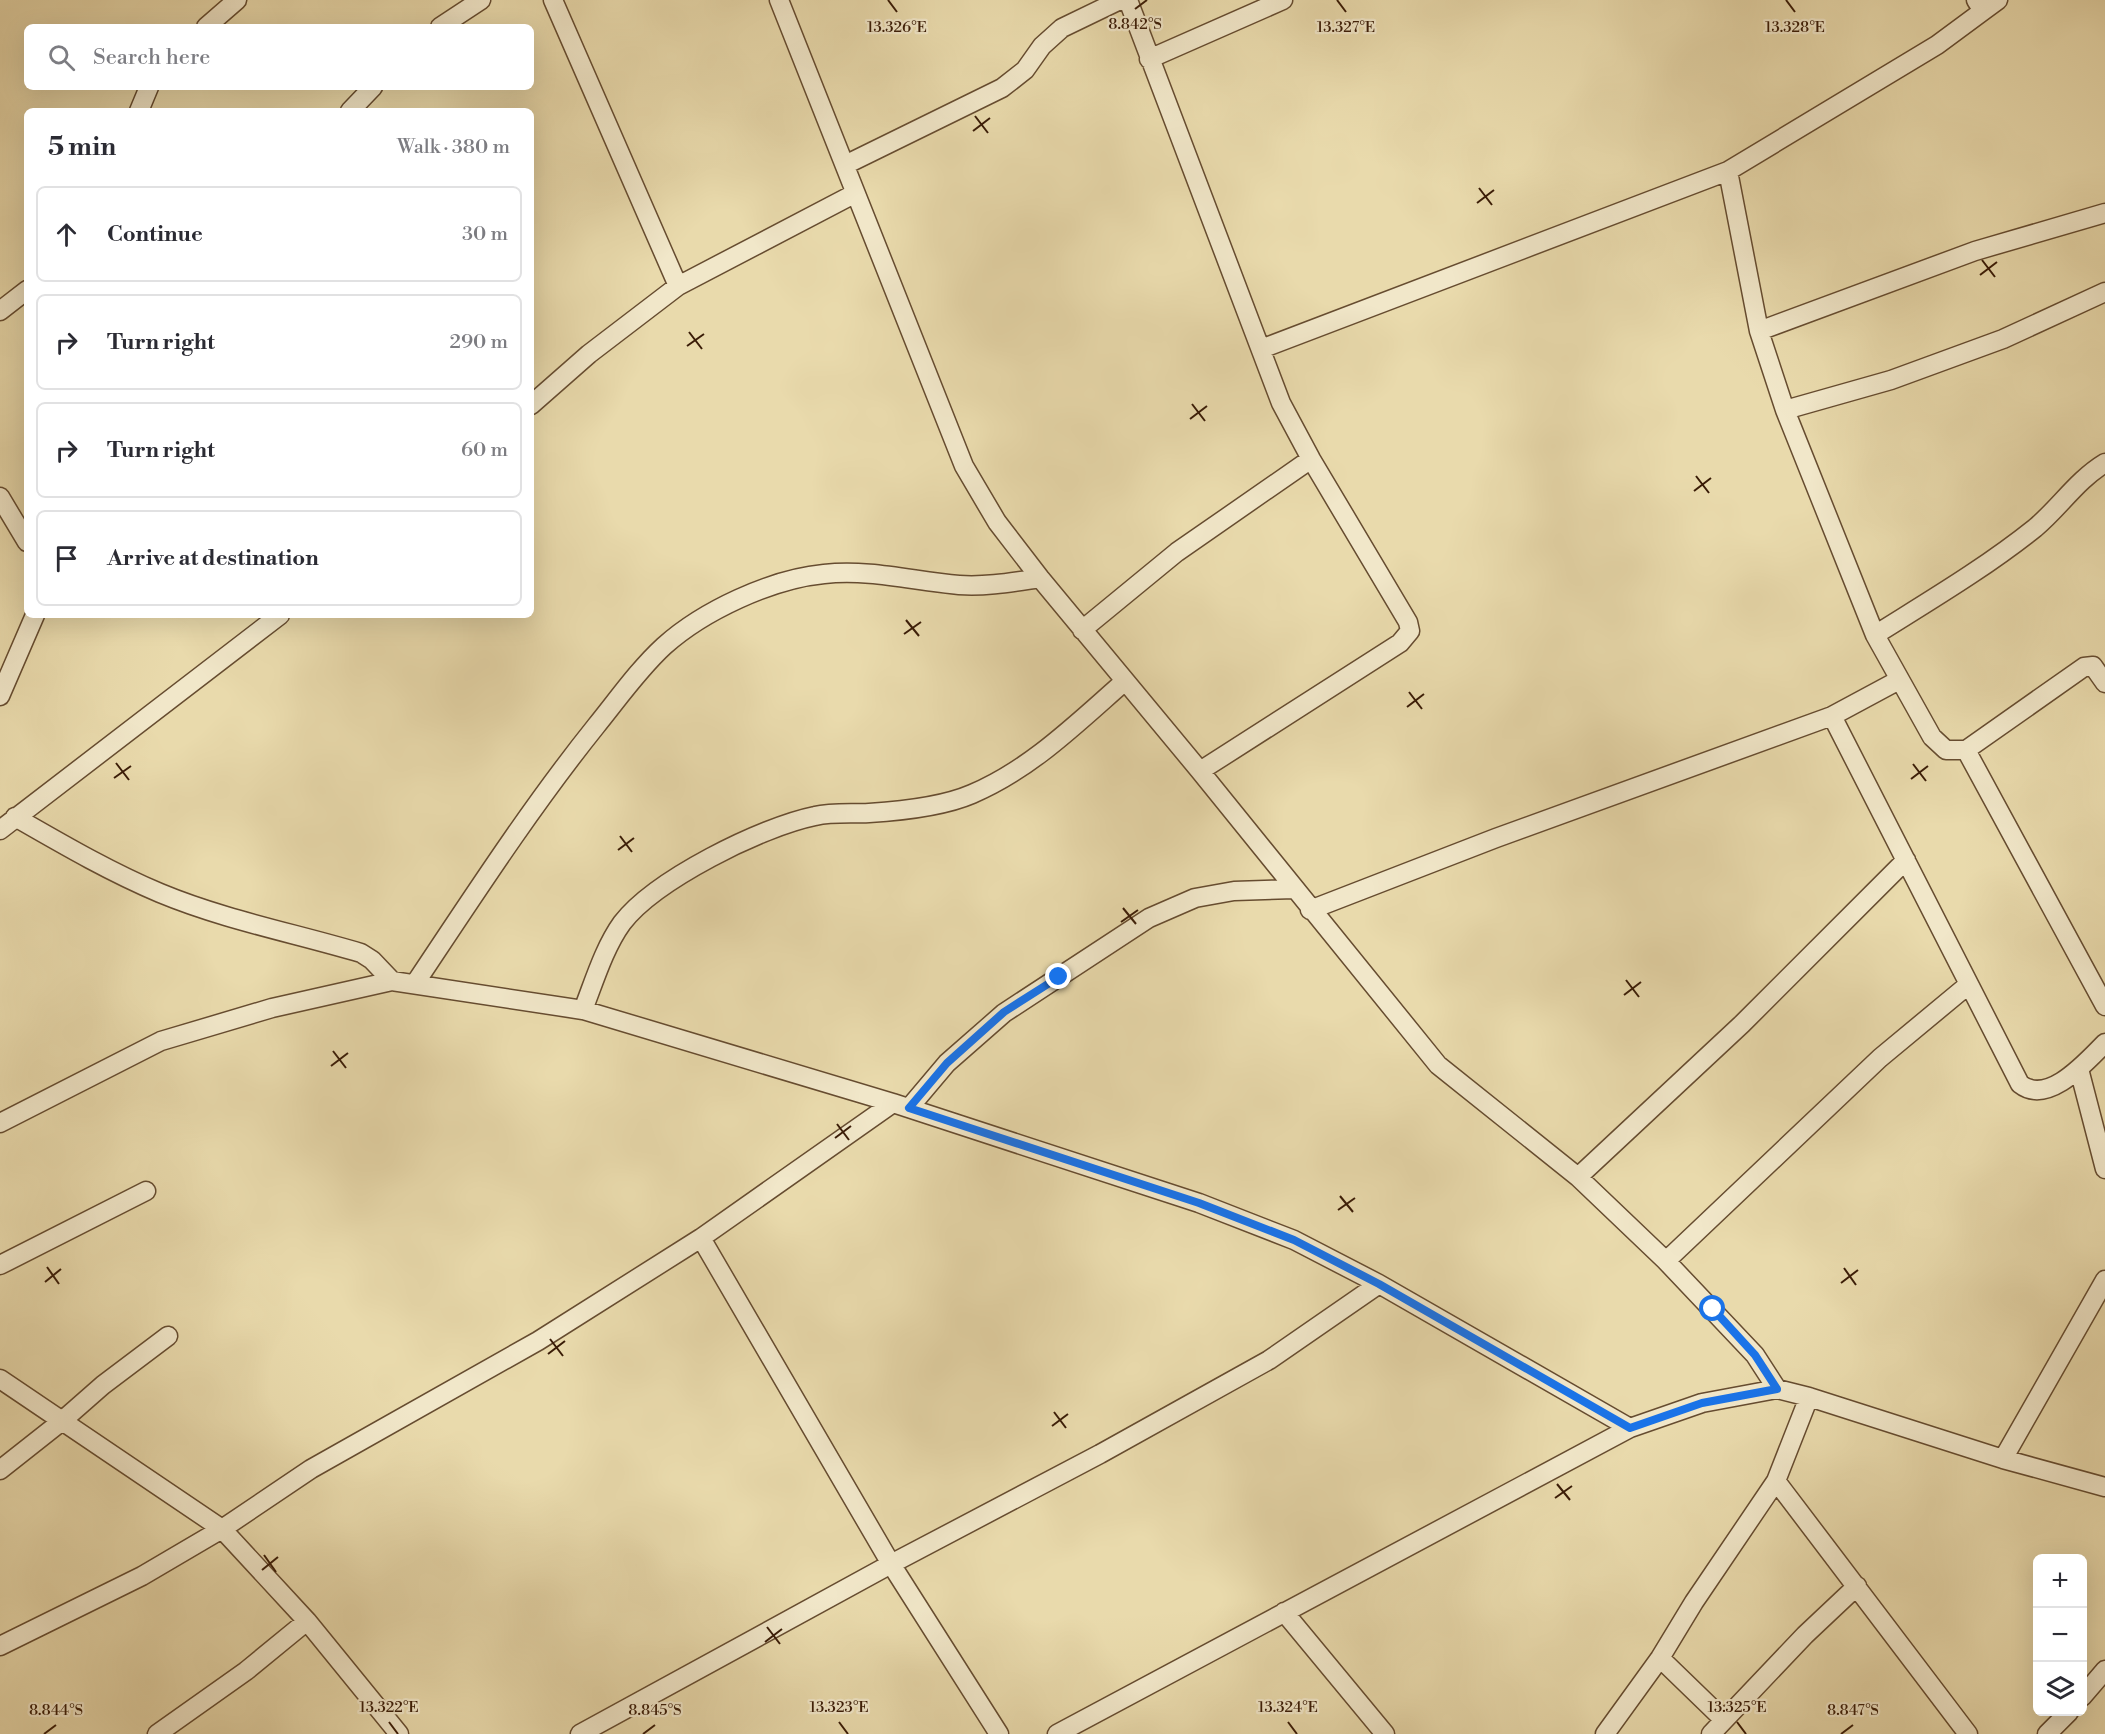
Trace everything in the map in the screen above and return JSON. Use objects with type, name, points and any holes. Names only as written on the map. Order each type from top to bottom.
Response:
[{"type":"street","points":[[209,24],[237,0]]},
{"type":"street","points":[[445,24],[481,0]]},
{"type":"street","points":[[553,0],[678,286]]},
{"type":"street","points":[[779,0],[845,165],[854,194],[964,466],[997,522],[1082,630],[1200,771],[1310,910],[1438,1065],[1578,1177],[1666,1261],[1749,1348],[1777,1389]]},
{"type":"street","points":[[845,165],[1002,88],[1025,70],[1042,46],[1062,28],[1120,0]]},
{"type":"street","points":[[1128,0],[1281,403],[1311,459],[1408,622],[1410,631],[1400,643],[1200,771]]},
{"type":"street","points":[[1149,59],[1283,0]]},
{"type":"street","points":[[1261,349],[1728,171],[1937,45],[1986,4]]},
{"type":"street","points":[[140,108],[148,90]]},
{"type":"street","points":[[353,108],[370,90]]},
{"type":"street","points":[[1728,171],[1759,331],[1785,410],[1875,635],[1938,745],[1946,750],[1966,750],[2084,667],[2093,666],[2105,683]]},
{"type":"street","points":[[534,402],[589,354],[678,286],[854,194]]},
{"type":"street","points":[[1759,331],[1976,250],[2105,213]]},
{"type":"street","points":[[0,311],[24,292]]},
{"type":"street","points":[[1785,410],[1914,372],[2003,339],[2105,292]]},
{"type":"street","points":[[1082,630],[1177,552],[1311,459]]},
{"type":"street","points":[[1875,635],[2014,543],[2058,508],[2077,484],[2105,463]]},
{"type":"street","points":[[0,497],[24,537]]},
{"type":"street","points":[[416,982],[509,843],[576,750],[665,645],[710,614],[759,590],[822,574],[871,572],[959,585],[990,585],[1040,578]]},
{"type":"street","points":[[0,696],[33,618]]},
{"type":"street","points":[[0,830],[276,618]]},
{"type":"street","points":[[1310,910],[1541,822],[1832,716],[1899,680]]},
{"type":"street","points":[[583,1010],[599,967],[622,924],[646,898],[702,863],[760,834],[815,816],[872,813],[927,805],[970,795],[1029,762],[1125,681]]},
{"type":"street","points":[[1832,716],[2012,1072],[2028,1091],[2043,1091],[2079,1069],[2105,1043]]},
{"type":"street","points":[[1966,750],[2105,1006]]},
{"type":"street","points":[[15,818],[90,859],[160,893],[256,927],[361,953],[372,960],[392,981]]},
{"type":"street","points":[[1578,1177],[1742,1024],[1906,860]]},
{"type":"street","points":[[0,1646],[142,1576],[222,1529],[311,1469],[538,1341],[700,1238],[901,1105],[1004,1012],[1149,918],[1195,898],[1234,891],[1294,889]]},
{"type":"street","points":[[0,1124],[161,1041],[272,1008],[392,981],[416,982],[583,1010],[901,1105],[1199,1203],[1294,1240],[1379,1284],[1630,1428]]},
{"type":"street","points":[[1666,1261],[1880,1058],[1968,985]]},
{"type":"street","points":[[2079,1069],[2105,1169]]},
{"type":"street","points":[[0,1266],[146,1191]]},
{"type":"street","points":[[700,1238],[891,1564],[999,1734]]},
{"type":"street","points":[[2003,1458],[2105,1280]]},
{"type":"street","points":[[580,1734],[891,1564],[1100,1454],[1269,1360],[1379,1284]]},
{"type":"street","points":[[0,1470],[103,1385],[168,1336]]},
{"type":"street","points":[[0,1379],[222,1529],[307,1621],[399,1734]]},
{"type":"street","points":[[1057,1734],[1630,1428],[1702,1403],[1777,1389],[1809,1396],[2003,1458],[2105,1487]]},
{"type":"street","points":[[1605,1734],[1660,1658],[1694,1602],[1776,1481],[1809,1396]]},
{"type":"street","points":[[1776,1481],[1968,1734]]},
{"type":"street","points":[[1711,1734],[1805,1635],[1857,1586]]},
{"type":"street","points":[[1284,1611],[1385,1734]]},
{"type":"street","points":[[157,1734],[246,1671],[307,1621]]},
{"type":"street","points":[[1660,1658],[1724,1720]]},
{"type":"street","points":[[2087,1691],[2105,1670]]},
{"type":"street","points":[[2047,1734],[2065,1716]]},
{"type":"route","points":[[1059,977],[1004,1012],[947,1063],[909,1108],[1199,1203],[1294,1240],[1379,1284],[1630,1428],[1702,1403],[1777,1389],[1755,1355],[1713,1309]]}]
